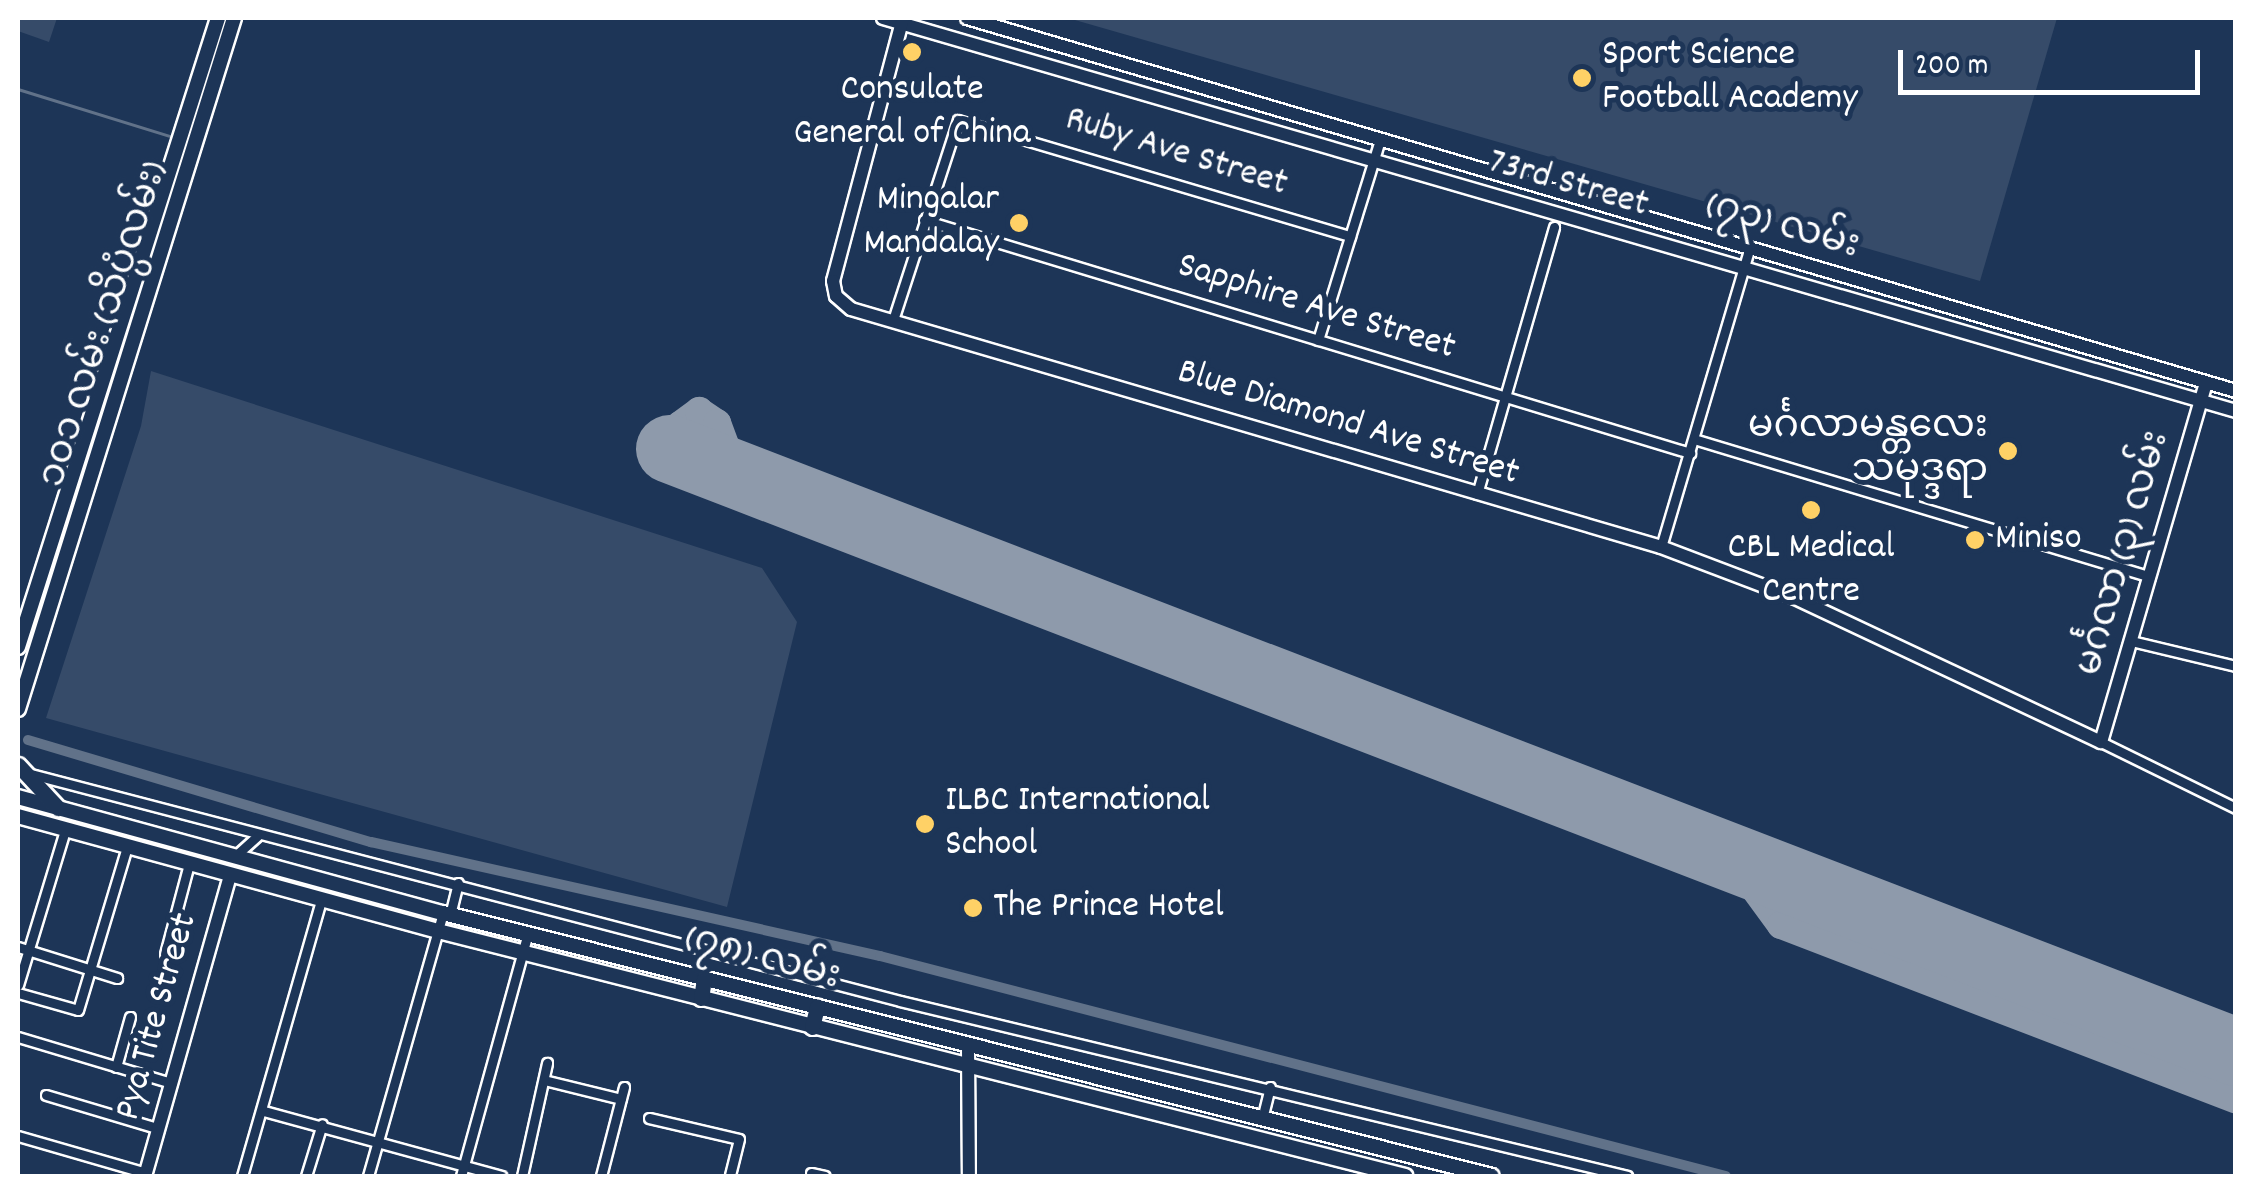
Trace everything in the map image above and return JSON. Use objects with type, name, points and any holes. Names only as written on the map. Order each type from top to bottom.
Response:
[{"type":"highway","points":[[18,768],[58,808]]},
{"type":"highway","points":[[701,998],[704,978]]},
{"type":"highway","points":[[812,1027],[817,1007]]},
{"type":"main road","name":"၁၀၁ လမ်း (သိပ္ပံလမ်း)","points":[[18,647],[218,18]]},
{"type":"main road","name":"၁၀၁ လမ်း (သိပ္ပံလမ်း)","points":[[18,708],[234,18]]},
{"type":"main road","name":"73rd Street","points":[[883,18],[902,20],[2236,410]]},
{"type":"main road","name":"(၇၃) လမ်း","points":[[967,18],[2236,391]]},
{"type":"main road","name":"Blue Diamond Ave Street","points":[[902,20],[833,282],[836,296],[850,309],[1661,547],[1795,598],[2101,742]]},
{"type":"main road","points":[[1034,60],[1041,39]]},
{"type":"main road","name":"မင်္ဂလာ (၃) လမ်း","points":[[2101,742],[2206,382]]},
{"type":"main road","name":"(၇၈) လမ်း","points":[[18,797],[446,914],[968,1048],[1492,1176]]},
{"type":"main road","name":"(၇၈) လမ်း","points":[[18,816],[321,900],[972,1070],[1408,1176]]},
{"type":"main road","name":"Pya Tite Street","points":[[146,1175],[230,875]]},
{"type":"main road","points":[[968,1048],[972,1070],[969,1176]]},
{"type":"street","name":"Ruby Ave Street","points":[[894,320],[952,127],[960,120],[1350,236]]},
{"type":"street","points":[[1318,340],[1380,140]]},
{"type":"street","name":"Sapphire Ave Street","points":[[924,220],[1690,453]]},
{"type":"street","points":[[1477,494],[1554,227]]},
{"type":"street","points":[[1661,547],[1749,250]]},
{"type":"street","points":[[1694,439],[2150,576]]},
{"type":"street","points":[[2131,640],[2236,666]]},
{"type":"street","points":[[2101,742],[2236,808]]},
{"type":"street","points":[[18,768],[257,836],[458,883],[900,1000],[1626,1176]]},
{"type":"street","points":[[18,985],[23,949],[65,830]]},
{"type":"street","points":[[234,857],[257,836]]},
{"type":"street","points":[[18,994],[78,1010],[126,847]]},
{"type":"street","points":[[164,954],[190,864]]},
{"type":"street","points":[[368,1176],[438,931],[458,883]]},
{"type":"street","points":[[242,1176],[264,1111],[321,900]]},
{"type":"street","points":[[462,1172],[528,932]]},
{"type":"street","points":[[23,949],[117,978]]},
{"type":"street","points":[[116,1067],[130,1017]]},
{"type":"street","points":[[18,1037],[171,1083]]},
{"type":"street","points":[[522,1176],[548,1063]]},
{"type":"street","points":[[544,1080],[621,1098]]},
{"type":"street","points":[[601,1176],[624,1087]]},
{"type":"street","points":[[1262,1120],[1270,1087]]},
{"type":"street","points":[[46,1095],[157,1128]]},
{"type":"street","points":[[264,1111],[379,1140],[462,1172],[501,1176]]},
{"type":"street","points":[[648,1118],[740,1139],[730,1176]]},
{"type":"street","points":[[306,1176],[322,1124]]},
{"type":"street","points":[[18,1136],[146,1175]]},
{"type":"street","points":[[1408,1176],[1416,1157]]},
{"type":"street","points":[[811,1173],[825,1176]]},
{"type":"shaded area","points":[[18,18],[57,18],[49,42],[18,31]]},
{"type":"shaded area","points":[[1068,18],[2057,18],[1980,281]]},
{"type":"shaded area","points":[[151,371],[762,568],[797,622],[727,907],[46,718],[141,426]]},
{"type":"waterway","points":[[18,89],[170,136]]},
{"type":"waterway","points":[[28,740],[371,842],[880,956],[1726,1176]]},
{"type":"taxiway","points":[[670,449],[680,425],[699,411],[717,423],[736,474]]},
{"type":"taxiway","points":[[1732,858],[1781,925],[2236,1100]]},
{"type":"runway","points":[[670,449],[2236,1052]]},
{"type":"place","name":"Consulate General of China","points":[[912,52]]},
{"type":"place","name":"Sport Science Football Academy","points":[[1582,78]]},
{"type":"place","name":"Mingalar Mandalay","points":[[1019,223]]},
{"type":"place","name":"မင်္ဂလာမန္တလေး သမုဒ္ဒရာ","points":[[2008,451]]},
{"type":"place","name":"CBL Medical Centre","points":[[1811,510]]},
{"type":"place","name":"Miniso","points":[[1975,540]]},
{"type":"place","name":"ILBC International School","points":[[925,824]]},
{"type":"place","name":"The Prince Hotel","points":[[973,908]]}]
